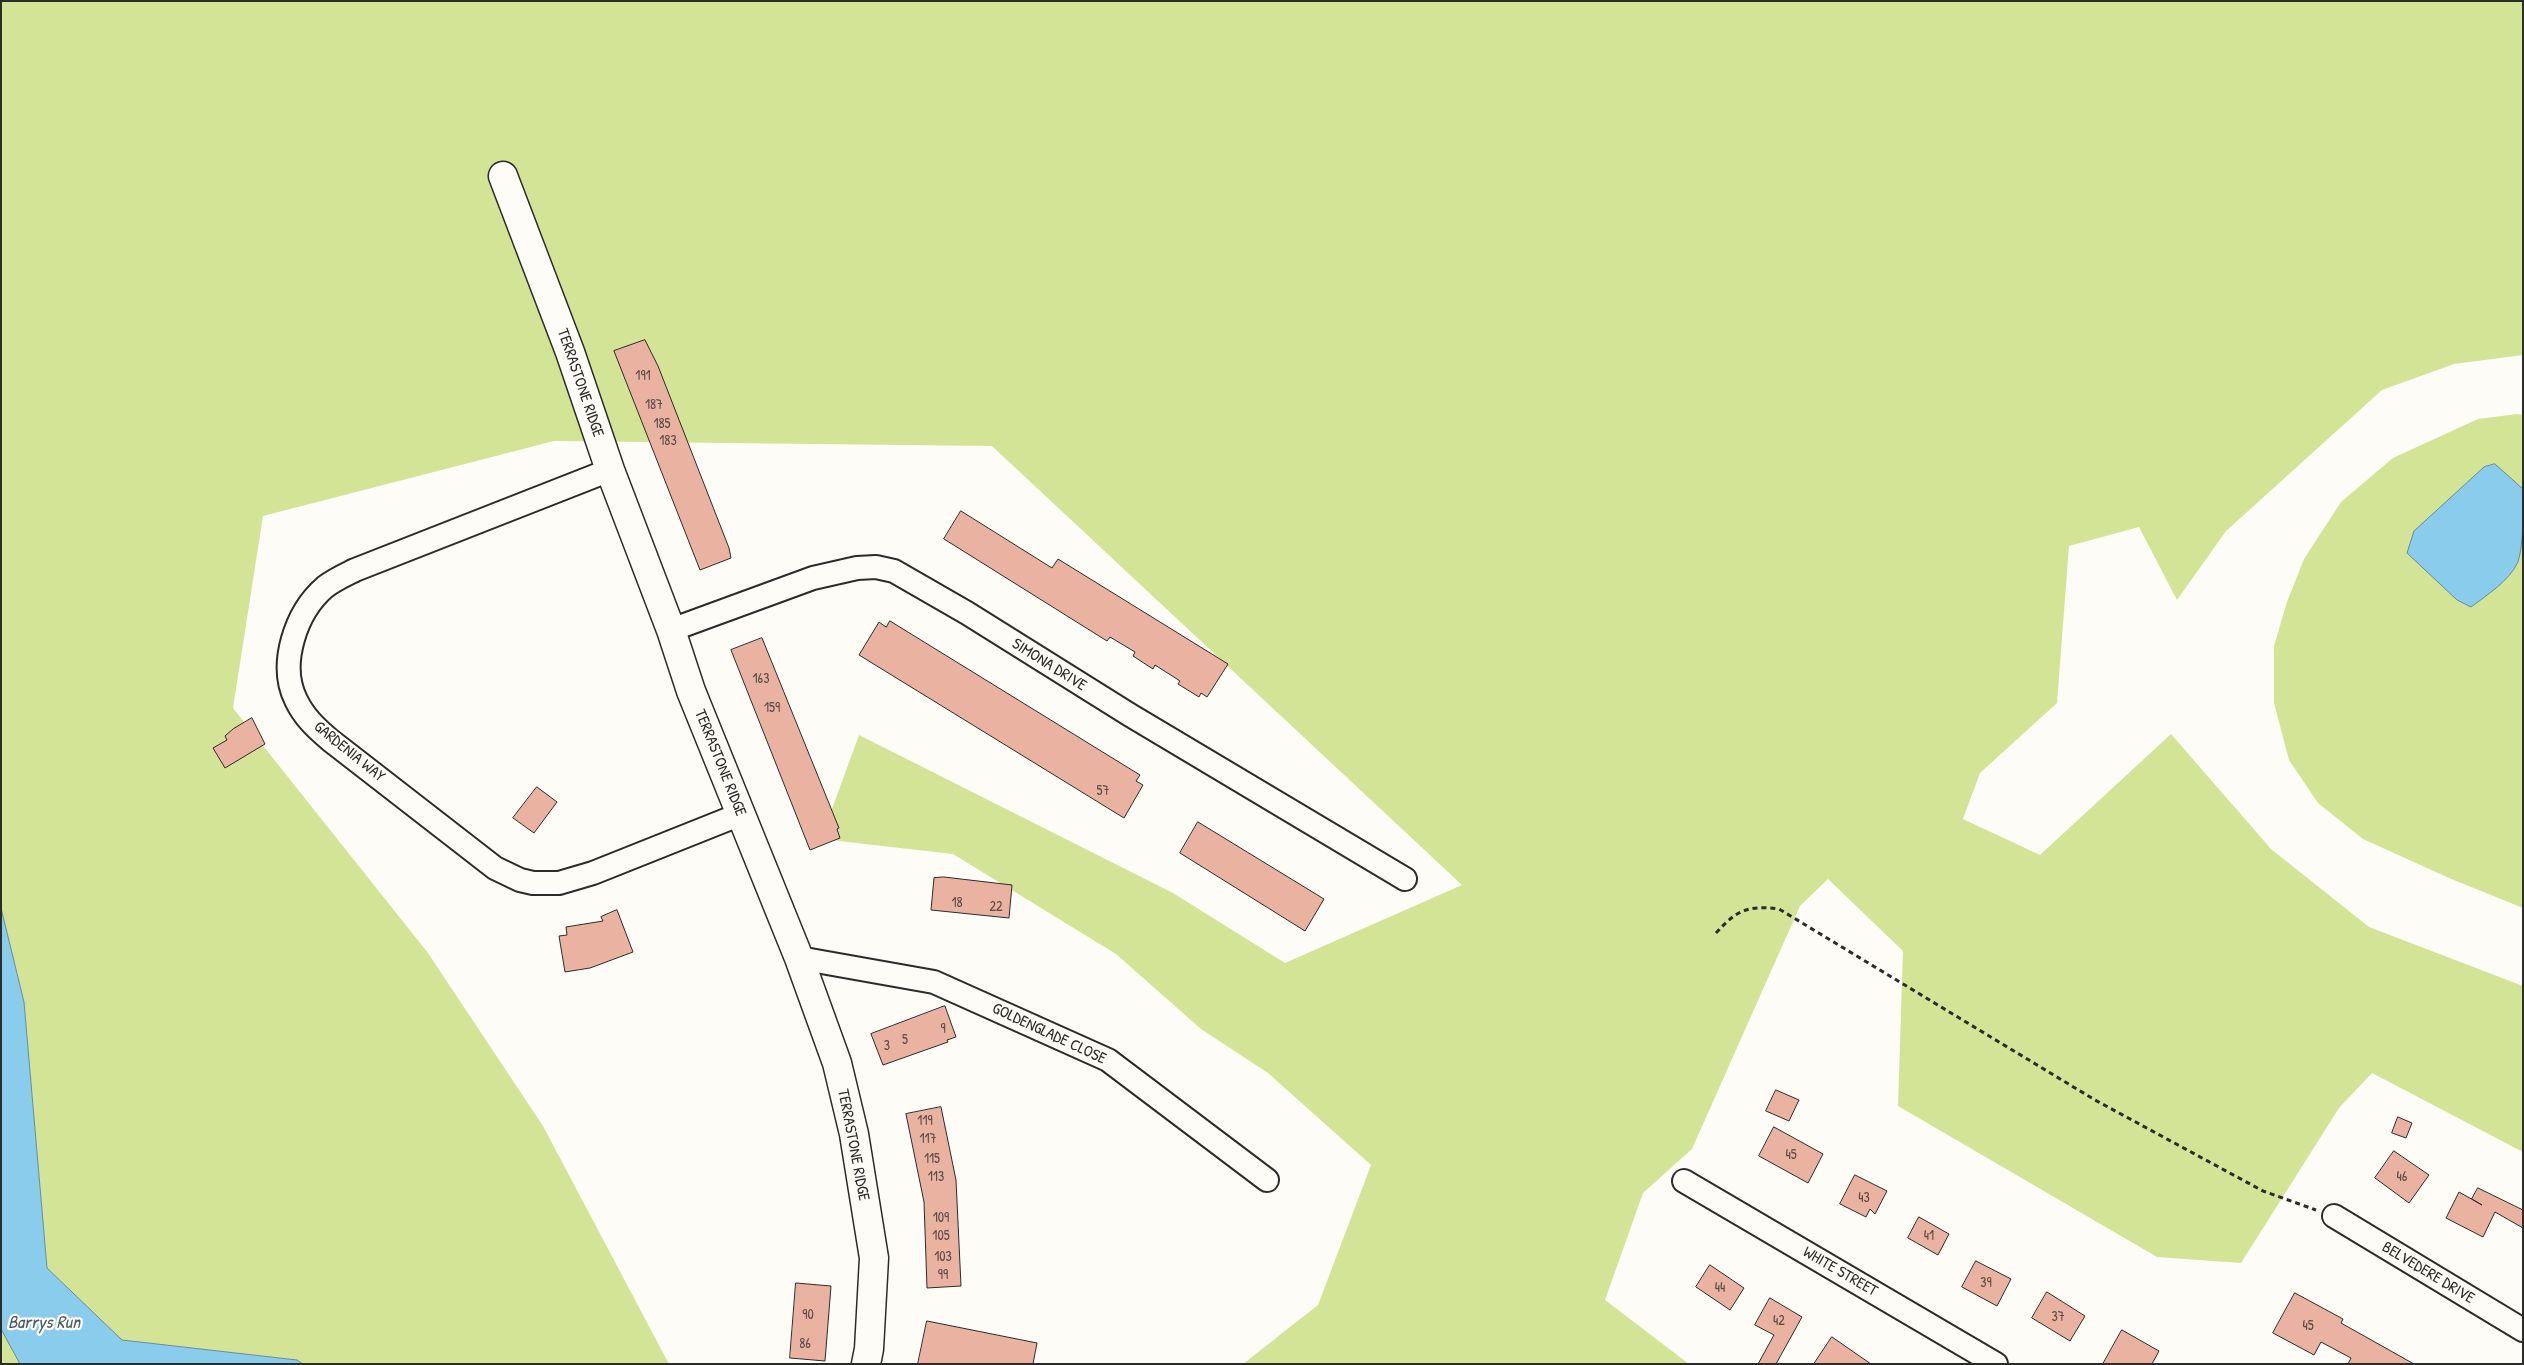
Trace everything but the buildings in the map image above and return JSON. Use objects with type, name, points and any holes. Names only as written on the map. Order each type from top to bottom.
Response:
[{"type":"street","name":"TERRASTONE RIDGE","points":[[503,176],[570,352],[610,470],[671,630],[691,691],[799,958],[836,1063],[854,1134],[874,1258],[869,1349],[866,1364]]},
{"type":"street","name":"GARDENIA WAY","points":[[610,470],[355,570],[325,587],[310,604],[293,639],[289,662],[294,697],[305,717],[330,740],[495,868],[520,880],[545,884],[575,879],[741,814]]},
{"type":"street","name":"SIMONA DRIVE","points":[[671,630],[813,578],[857,568],[876,567],[894,571],[967,613],[1130,716],[1405,879]]},
{"type":"street","name":"GOLDENGLADE CLOSE","points":[[799,958],[934,982],[1108,1060],[1267,1180]]},
{"type":"street","name":"WHITE STREET","points":[[1684,1181],[1996,1364]]},
{"type":"street","name":"BELVEDERE DRIVE","points":[[2334,1216],[2523,1330]]},
{"type":"path","points":[[1716,933],[1738,912],[1762,907],[1779,909],[2103,1104],[2263,1191],[2334,1216]]},
{"type":"green space","points":[[1,1],[2523,1],[2523,355],[2454,364],[2382,390],[2226,531],[2177,600],[2139,527],[2069,546],[2057,703],[1980,773],[1963,819],[2040,855],[2171,734],[2271,849],[2369,927],[2523,986],[2523,1152],[2372,1073],[2339,1108],[2241,1263],[2157,1257],[1898,1106],[1903,951],[1828,879],[1800,906],[1692,1149],[1643,1193],[1605,1300],[1689,1364],[1243,1364],[1318,1305],[1371,1165],[1268,1073],[1201,1029],[1116,954],[953,854],[821,839],[859,735],[1173,893],[1285,963],[1462,885],[992,446],[554,441],[263,516],[233,708],[428,953],[543,1126],[669,1364],[303,1364],[297,1360],[121,1340],[47,1268],[24,1002],[1,908]]},
{"type":"green space","points":[[2517,414],[2523,415],[2523,908],[2449,878],[2363,839],[2318,803],[2289,760],[2274,703],[2274,646],[2287,602],[2304,559],[2341,502],[2393,458],[2478,419]]},
{"type":"green space","points":[[1,1329],[20,1364],[1,1364]]},
{"type":"water","points":[[2495,464],[2523,489],[2523,526],[2520,554],[2518,562],[2509,575],[2471,607],[2457,600],[2407,553],[2414,531],[2484,467]]},
{"type":"water","name":"Barrys Run","points":[[1,908],[24,1002],[47,1268],[122,1340],[297,1360],[303,1364],[20,1364],[1,1329]]}]
